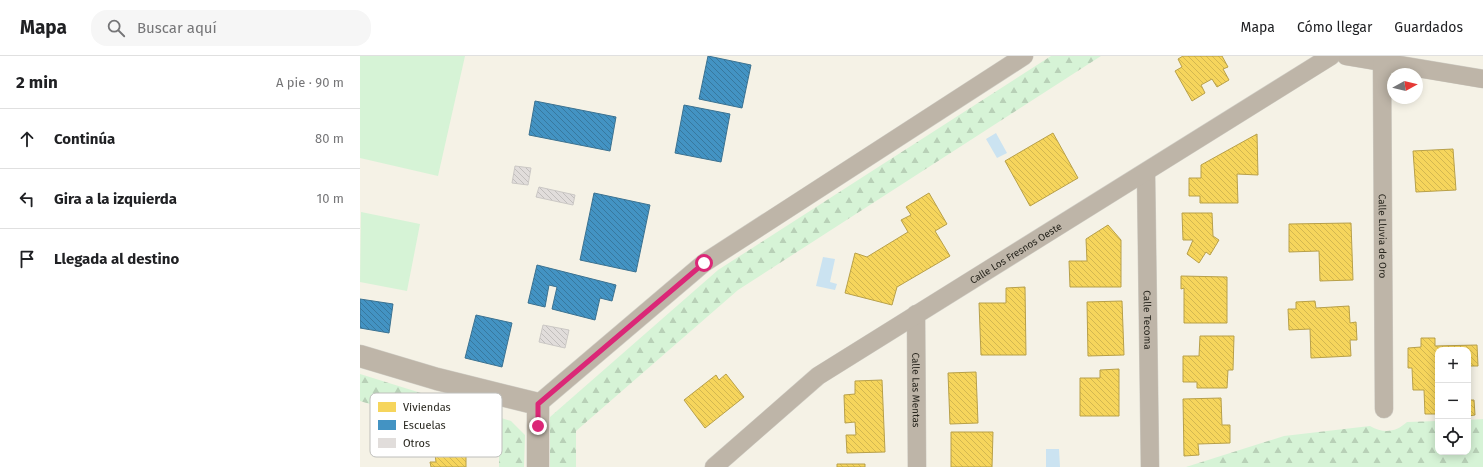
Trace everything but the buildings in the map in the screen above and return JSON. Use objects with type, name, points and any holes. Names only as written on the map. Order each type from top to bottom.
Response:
[{"type":"street","points":[[538,467],[538,404],[704,263],[1024,56]]},
{"type":"street","name":"Calle Los Fresnos Oeste","points":[[714,467],[818,376],[1146,173],[1331,56]]},
{"type":"street","points":[[1346,56],[1483,79]]},
{"type":"street","name":"Calle Lluvia de Oro","points":[[1382,63],[1384,409]]},
{"type":"street","name":"Calle Tecoma","points":[[1146,173],[1150,467]]},
{"type":"street","name":"Calle Las Mentas","points":[[916,314],[917,467]]},
{"type":"street","points":[[360,356],[437,379],[494,393]]},
{"type":"street","points":[[502,395],[538,404]]},
{"type":"green space","points":[[360,56],[465,56],[438,176],[360,158]]},
{"type":"green space","points":[[1051,56],[1101,56],[738,290],[576,431],[576,467],[550,467],[550,417],[718,270]]},
{"type":"green space","points":[[361,212],[420,224],[407,291],[360,282]]},
{"type":"green space","points":[[360,374],[421,393],[370,393],[370,404],[360,401]]},
{"type":"green space","points":[[502,418],[511,421],[525,435],[524,467],[499,467],[499,457],[502,457]]},
{"type":"green space","points":[[1483,419],[1483,467],[1186,467],[1284,436],[1370,426],[1375,429],[1390,431],[1399,428],[1407,422],[1435,421],[1435,455],[1471,455],[1471,420]]},
{"type":"water","points":[[996,133],[1007,153],[997,158],[986,139]]},
{"type":"water","points":[[823,257],[835,259],[830,282],[837,284],[835,290],[816,286]]},
{"type":"water","points":[[1046,449],[1059,449],[1060,467],[1046,467]]},
{"type":"route","points":[[538,426],[538,404],[704,263]]}]
